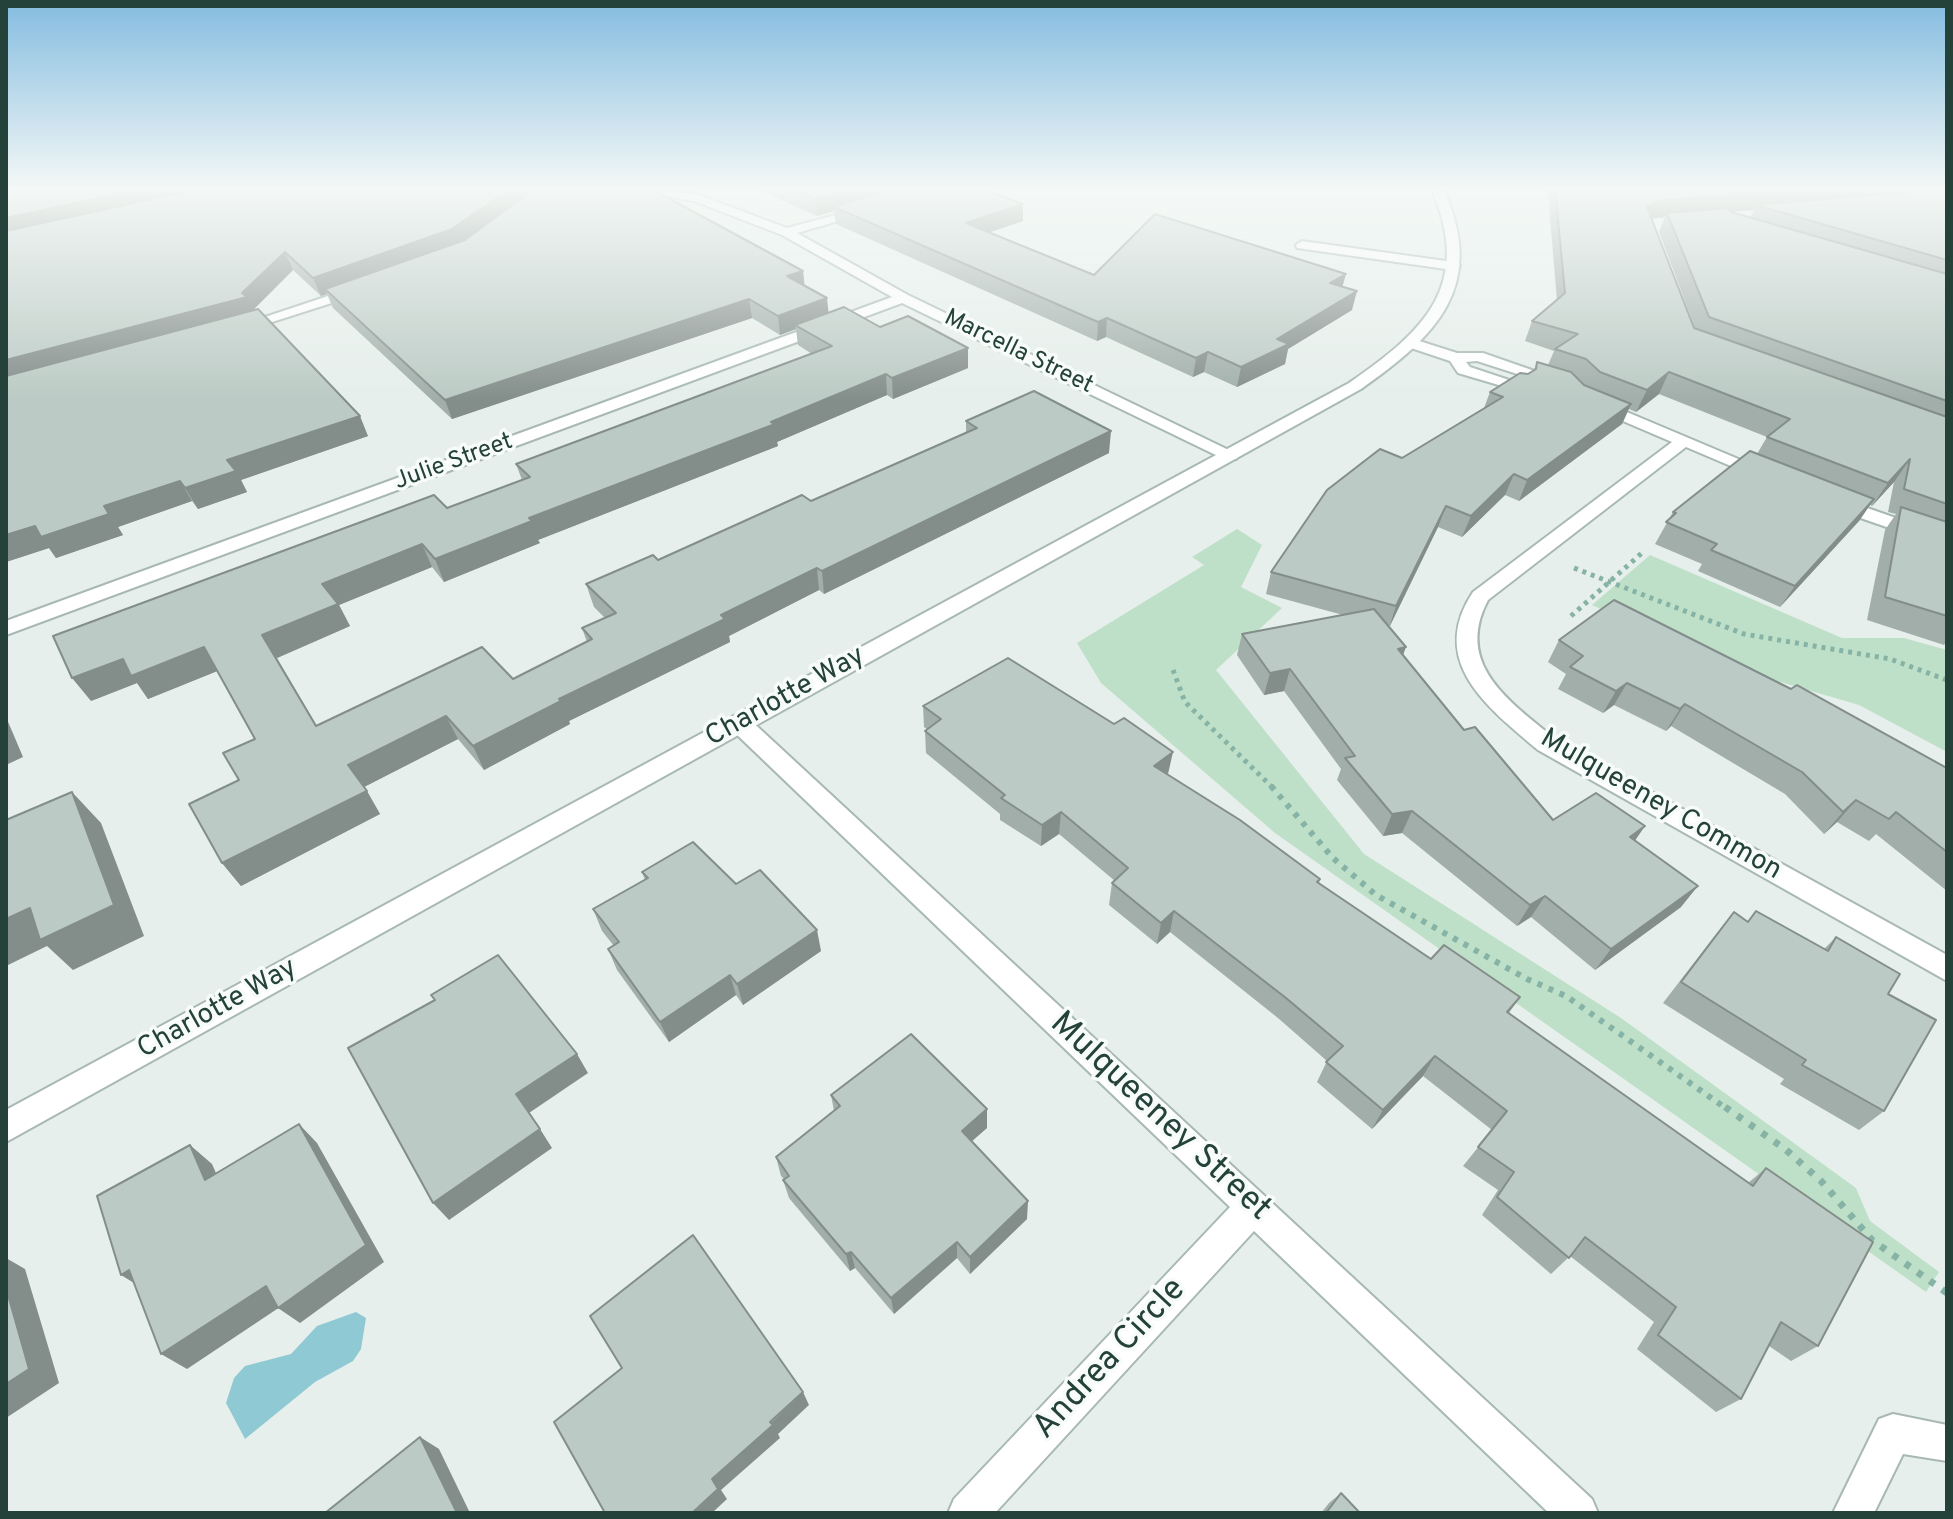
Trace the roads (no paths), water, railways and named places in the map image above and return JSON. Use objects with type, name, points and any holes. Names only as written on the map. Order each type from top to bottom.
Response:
[{"type":"street","name":"Marcella Street","points":[[834,259],[903,298],[1230,455]]},
{"type":"street","points":[[1402,259],[1453,266]]},
{"type":"street","name":"Charlotte Way","points":[[6,1127],[1355,386],[1413,344],[1440,306],[1453,259]]},
{"type":"street","points":[[229,330],[304,310],[377,284]]},
{"type":"street","name":"Julie Street","points":[[6,628],[903,298]]},
{"type":"street","points":[[1413,344],[1456,358],[1464,370],[1557,398],[1577,396],[1785,482]]},
{"type":"street","name":"Mulqueeney Common","points":[[1685,440],[1480,596],[1466,614],[1466,646],[1475,676],[1502,707],[1546,744],[1947,969]]},
{"type":"street","points":[[1813,494],[1947,542]]},
{"type":"street","name":"Mulqueeney Street","points":[[739,723],[1578,1513]]},
{"type":"street","name":"Andrea Circle","points":[[968,1513],[1253,1207]]},
{"type":"street","points":[[1853,1513],[1893,1433],[1946,1444]]},
{"type":"water","points":[[356,1312],[366,1318],[361,1349],[353,1361],[315,1382],[245,1439],[226,1403],[234,1378],[245,1366],[291,1354],[317,1326]]}]
